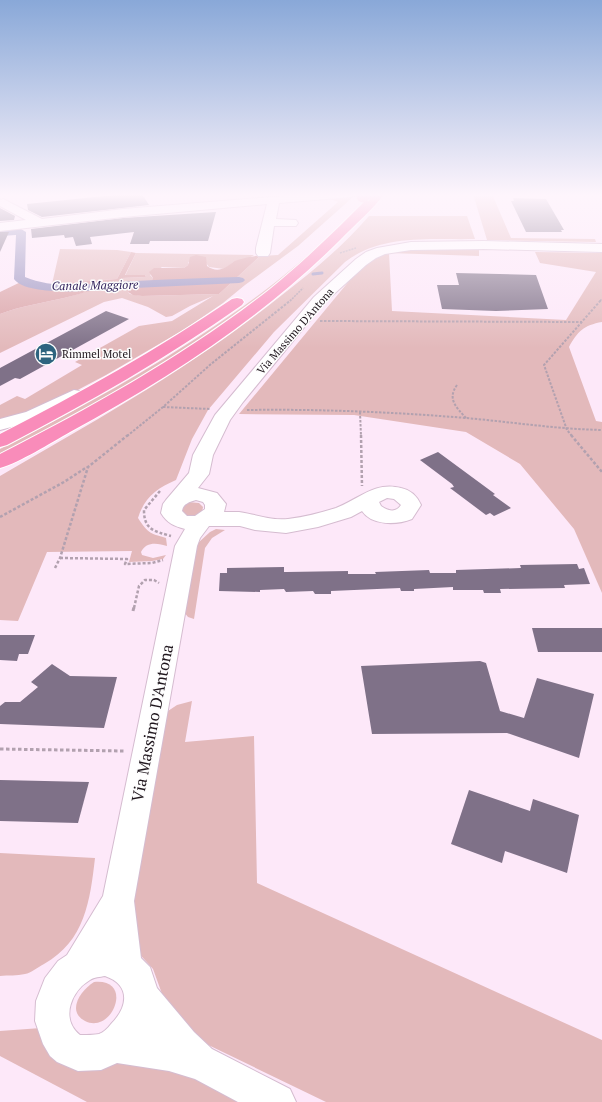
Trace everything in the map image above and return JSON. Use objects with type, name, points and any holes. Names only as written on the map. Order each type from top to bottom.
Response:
[{"type":"highway","points":[[0,442],[102,387],[197,330],[248,295],[284,268],[310,245]]},
{"type":"highway","points":[[0,462],[123,395],[224,330],[271,295],[311,261],[324,245]]},
{"type":"street","points":[[263,253],[264,245]]},
{"type":"street","name":"Via Massimo D'Antona","points":[[175,508],[199,474],[203,455],[221,419],[228,409],[319,300],[360,262],[371,255],[394,248],[412,246],[485,251],[602,248]]},
{"type":"street","points":[[0,425],[40,413],[197,330]]},
{"type":"street","points":[[199,474],[208,511]]},
{"type":"street","points":[[186,546],[175,508],[182,497],[196,494],[208,511]]},
{"type":"street","points":[[175,508],[185,522],[208,511],[255,523],[286,526],[311,522],[344,512],[370,500]]},
{"type":"street","name":"Via Massimo D'Antona","points":[[125,965],[118,901],[186,546],[189,538],[208,511]]},
{"type":"street","name":"Via Massimo D'Antona","points":[[79,967],[118,901]]},
{"type":"street","points":[[105,959],[118,961],[125,965],[137,977],[142,989],[142,1004],[138,1019],[129,1034],[116,1045],[103,1052],[88,1054],[75,1052],[63,1044],[56,1034],[52,1021],[52,1006],[57,992],[65,978],[79,967],[90,961],[105,959]]},
{"type":"street","points":[[142,997],[181,1045],[202,1063]]},
{"type":"street","points":[[116,1045],[168,1053],[202,1063],[277,1102]]},
{"type":"path","points":[[602,299],[544,365],[567,430],[602,472]]},
{"type":"path","points":[[0,517],[88,467],[164,407],[211,364],[288,303]]},
{"type":"path","points":[[314,321],[582,322]]},
{"type":"path","points":[[457,385],[453,391],[454,405],[466,418]]},
{"type":"path","points":[[164,407],[299,409],[360,412],[466,418],[567,430],[602,430]]},
{"type":"path","points":[[360,412],[370,500]]},
{"type":"path","points":[[55,568],[67,537],[88,467]]},
{"type":"path","points":[[133,611],[139,586],[145,580],[154,580],[161,584],[160,590]]},
{"type":"path","points":[[0,749],[147,752]]},
{"type":"shaded area","points":[[289,245],[299,245],[223,303],[185,329],[106,375],[38,411],[0,420],[0,405],[17,396],[25,399],[82,365],[75,362],[139,326],[172,321],[213,296],[172,316],[166,317],[148,307],[122,298],[104,302],[0,353],[0,314],[118,284],[122,278],[146,277],[145,275],[125,276],[136,253],[254,255],[249,258],[233,262],[224,269],[209,267],[206,263],[206,257],[188,262],[188,265],[184,268],[162,267],[150,275],[153,278],[152,280],[128,288],[128,292],[130,294],[142,296],[219,294],[260,256],[278,255]]},
{"type":"shaded area","points":[[320,245],[272,287],[218,328],[126,386],[0,456],[0,449],[104,394],[204,333],[277,281]]},
{"type":"shaded area","points":[[341,245],[380,245],[359,253],[345,262],[274,332],[208,410],[192,439],[176,480],[157,490],[144,505],[138,518],[149,532],[166,538],[167,546],[160,544],[149,544],[143,548],[141,552],[142,555],[153,558],[166,555],[163,559],[129,562],[132,551],[47,552],[18,621],[0,620],[0,476],[180,369],[249,321],[294,286]]},
{"type":"shaded area","points":[[60,249],[117,250],[131,252],[117,279],[73,282],[71,285],[52,284]]},
{"type":"shaded area","points":[[400,249],[479,249],[479,256],[389,253],[392,311],[566,320],[596,272],[540,263],[535,252],[602,253],[602,322],[590,325],[578,333],[569,347],[596,421],[602,422],[602,593],[574,529],[520,464],[466,432],[354,415],[239,414],[364,263],[379,254]]},
{"type":"shaded area","points":[[131,252],[136,253],[125,275],[145,275],[146,277],[122,278],[118,284],[0,314],[0,292],[27,279],[44,284],[71,285],[73,282],[117,279]]},
{"type":"shaded area","points":[[196,255],[206,257],[207,266],[218,270],[227,267],[238,260],[260,256],[219,294],[142,296],[133,295],[128,292],[130,286],[152,280],[153,278],[149,272],[154,268],[184,268],[188,265],[190,257]]},
{"type":"shaded area","points":[[188,502],[199,503],[203,507],[202,512],[195,516],[187,517],[179,507]]},
{"type":"shaded area","points":[[216,529],[225,530],[212,538],[205,548],[194,619],[188,617],[184,612],[198,543],[210,532]]},
{"type":"shaded area","points":[[192,701],[185,742],[254,736],[257,883],[602,1040],[602,1102],[326,1102],[200,1041],[165,1002],[153,969],[134,948],[130,901],[168,711],[177,705]]},
{"type":"shaded area","points":[[0,853],[95,858],[91,889],[83,918],[77,932],[69,944],[58,955],[32,971],[22,975],[0,976]]},
{"type":"shaded area","points":[[94,982],[106,983],[114,988],[116,996],[115,1005],[111,1014],[104,1020],[95,1023],[85,1021],[79,1017],[76,1006],[80,995]]},
{"type":"shaded area","points":[[41,1028],[129,1058],[191,1071],[252,1102],[87,1102],[0,1056],[0,1031]]},
{"type":"building","points":[[456,273],[536,275],[548,309],[496,311],[442,309],[437,285],[459,285]]},
{"type":"building","points":[[106,311],[129,319],[20,379],[15,378],[0,386],[0,368]]},
{"type":"building","points":[[438,452],[495,494],[493,495],[511,508],[494,516],[490,513],[486,515],[450,488],[454,487],[452,484],[420,460]]},
{"type":"building","points":[[577,564],[579,569],[584,568],[590,584],[564,585],[565,588],[500,589],[501,593],[484,593],[483,590],[453,590],[453,587],[414,589],[414,591],[401,591],[400,588],[331,591],[331,594],[315,594],[313,591],[286,592],[284,589],[260,590],[260,592],[219,591],[220,573],[227,573],[227,568],[284,567],[284,572],[348,571],[348,574],[376,574],[375,572],[429,570],[430,573],[456,573],[456,570],[521,568],[520,565]]},
{"type":"building","points":[[532,628],[602,628],[602,652],[538,652]]},
{"type":"building","points":[[0,635],[35,635],[28,654],[19,654],[17,661],[0,660]]},
{"type":"building","points":[[480,661],[486,663],[500,711],[524,718],[537,678],[594,694],[579,758],[507,733],[372,734],[361,666]]},
{"type":"building","points":[[52,664],[70,676],[117,677],[104,728],[0,724],[0,706],[5,702],[20,702],[38,687],[31,682]]},
{"type":"building","points":[[0,780],[89,782],[78,823],[0,821]]},
{"type":"building","points":[[469,790],[530,811],[533,799],[579,815],[567,873],[505,851],[502,863],[451,844]]},
{"type":"waterway","name":"Canale Maggiore","points":[[20,245],[19,275],[20,279],[30,284],[76,288],[239,280]]},
{"type":"waterway","points":[[313,274],[322,273]]},
{"type":"place","name":"Rimmel Motel","points":[[46,354]]}]
